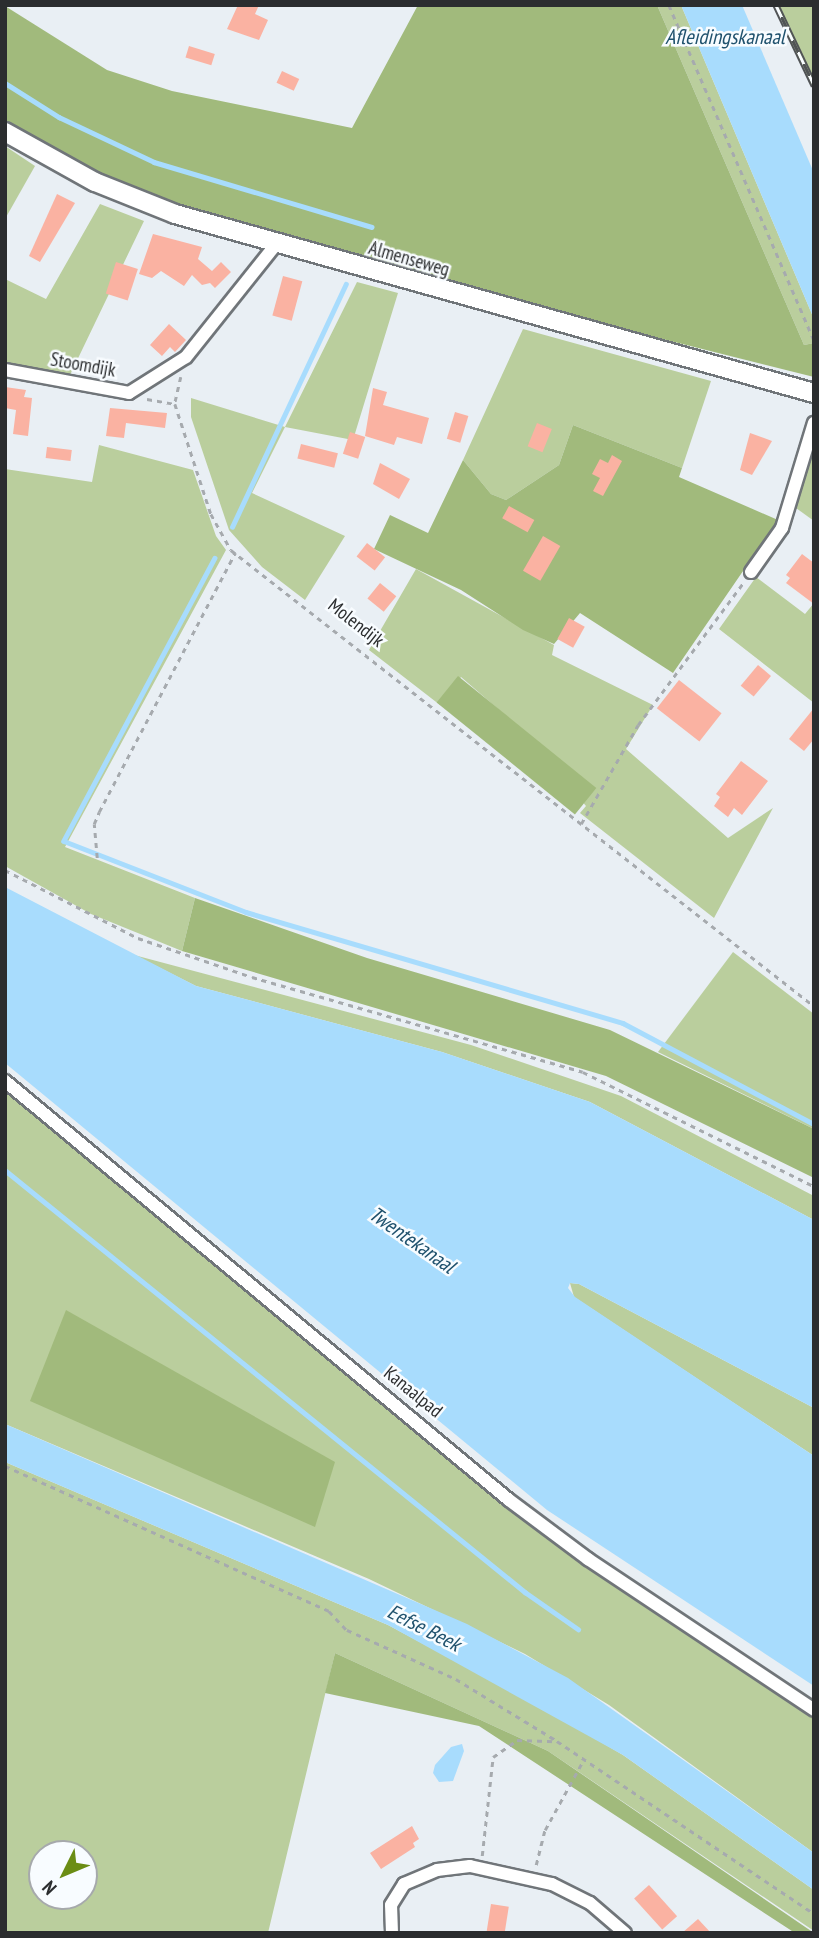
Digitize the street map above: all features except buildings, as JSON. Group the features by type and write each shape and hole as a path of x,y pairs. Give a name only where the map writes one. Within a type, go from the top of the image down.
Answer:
{"main road":[{"name":"Almenseweg","path":"5,132 95,182 175,214 814,393"}],"street":[{"path":"186,357 277,243"},
{"name":"Stoomdijk","path":"5,370 129,393 186,357"},
{"path":"751,572 782,528 814,423"},
{"name":"Kanaalpad","path":"5,1082 509,1500 598,1566 814,1710"},
{"path":"392,1933 391,1905 404,1884 438,1870 479,1866 534,1879 590,1903 625,1933"}],"path":[{"path":"669,5 814,340"},
{"path":"129,393 175,404 186,357"},
{"name":"Molendijk","path":"175,404 217,529 235,553 814,1006"},
{"path":"97,858 94,824 235,553"},
{"path":"581,824 638,725 751,572"},
{"path":"5,870 138,938 252,977 583,1072 814,1186"},
{"path":"5,1466 329,1611 347,1630 456,1679 557,1741 814,1914"},
{"path":"479,1866 493,1757 517,1740 557,1741"},
{"path":"534,1879 545,1830 584,1759"}],"green space":[{"path":"418,5 657,5 804,345 814,343 814,377 527,305 188,210 78,165 5,121 5,6 107,70 172,91 352,128"},
{"path":"657,5 681,5 814,319 814,343 804,345"},
{"path":"775,5 814,5 814,90 791,42"},
{"path":"5,146 35,166 5,219"},
{"path":"100,204 144,221 70,375 5,368 5,279 46,299"},
{"path":"357,282 398,293 353,440 285,427"},
{"path":"523,329 711,381 682,468 573,425 559,465 506,500 491,494 463,460"},
{"path":"191,398 285,427 252,493 345,536 305,600 262,567 229,530 191,417"},
{"path":"573,425 682,468 679,477 778,520 673,673 580,613 554,644 523,630 461,590 374,549 390,515 428,533 463,460 491,494 506,500 559,465"},
{"path":"814,432 814,521 796,508"},
{"path":"99,445 193,470 216,536 226,550 65,847 195,898 182,951 91,914 5,866 5,469 92,482"},
{"path":"416,569 554,645 552,655 653,705 626,749 728,838 773,808 714,918 580,813 586,806 519,727 461,677 440,705 369,650"},
{"path":"756,577 805,614 814,603 814,703 719,629"},
{"path":"458,676 596,788 575,814 437,702"},
{"path":"195,898 367,958 610,1030 814,1129 814,1178 606,1076 182,951"},
{"path":"733,952 814,1014 814,1129 658,1052"},
{"path":"134,955 471,1045 621,1096 814,1196 814,1220 590,1102 442,1052 196,986"},
{"path":"5,1092 529,1524 814,1716 814,1853 609,1705 525,1654 369,1579 5,1424"},
{"path":"570,1283 579,1284 814,1408 814,1456 574,1297"},
{"path":"66,1310 335,1462 315,1527 30,1401"},
{"path":"5,1462 388,1625 534,1703 623,1755 814,1890 814,1931 548,1751 335,1653 268,1933 5,1933"},
{"path":"335,1653 548,1751 814,1933 795,1933 479,1726 325,1693"}],"water":[{"name":"Afleidingskanaal","path":"681,5 742,5 814,173 814,319"},
{"name":"Twentekanaal","path":"5,887 196,986 442,1052 590,1102 814,1220 814,1408 579,1284 570,1283 568,1288 575,1297 814,1456 814,1686 547,1510 5,1063"},
{"name":"Eefse Beek","path":"5,1424 467,1624 568,1678 814,1853 814,1890 623,1755 388,1625 5,1462"},
{"path":"462,1744 464,1751 453,1781 439,1782 433,1773 435,1765 451,1747"}],"waterway":[{"path":"5,83 59,117 154,162 372,227"},
{"path":"232,527 346,284"},
{"path":"215,558 64,841 246,912 623,1023 814,1124"},
{"path":"5,1170 525,1592 578,1629"}],"railway":[{"path":"776,5 814,85"}]}
